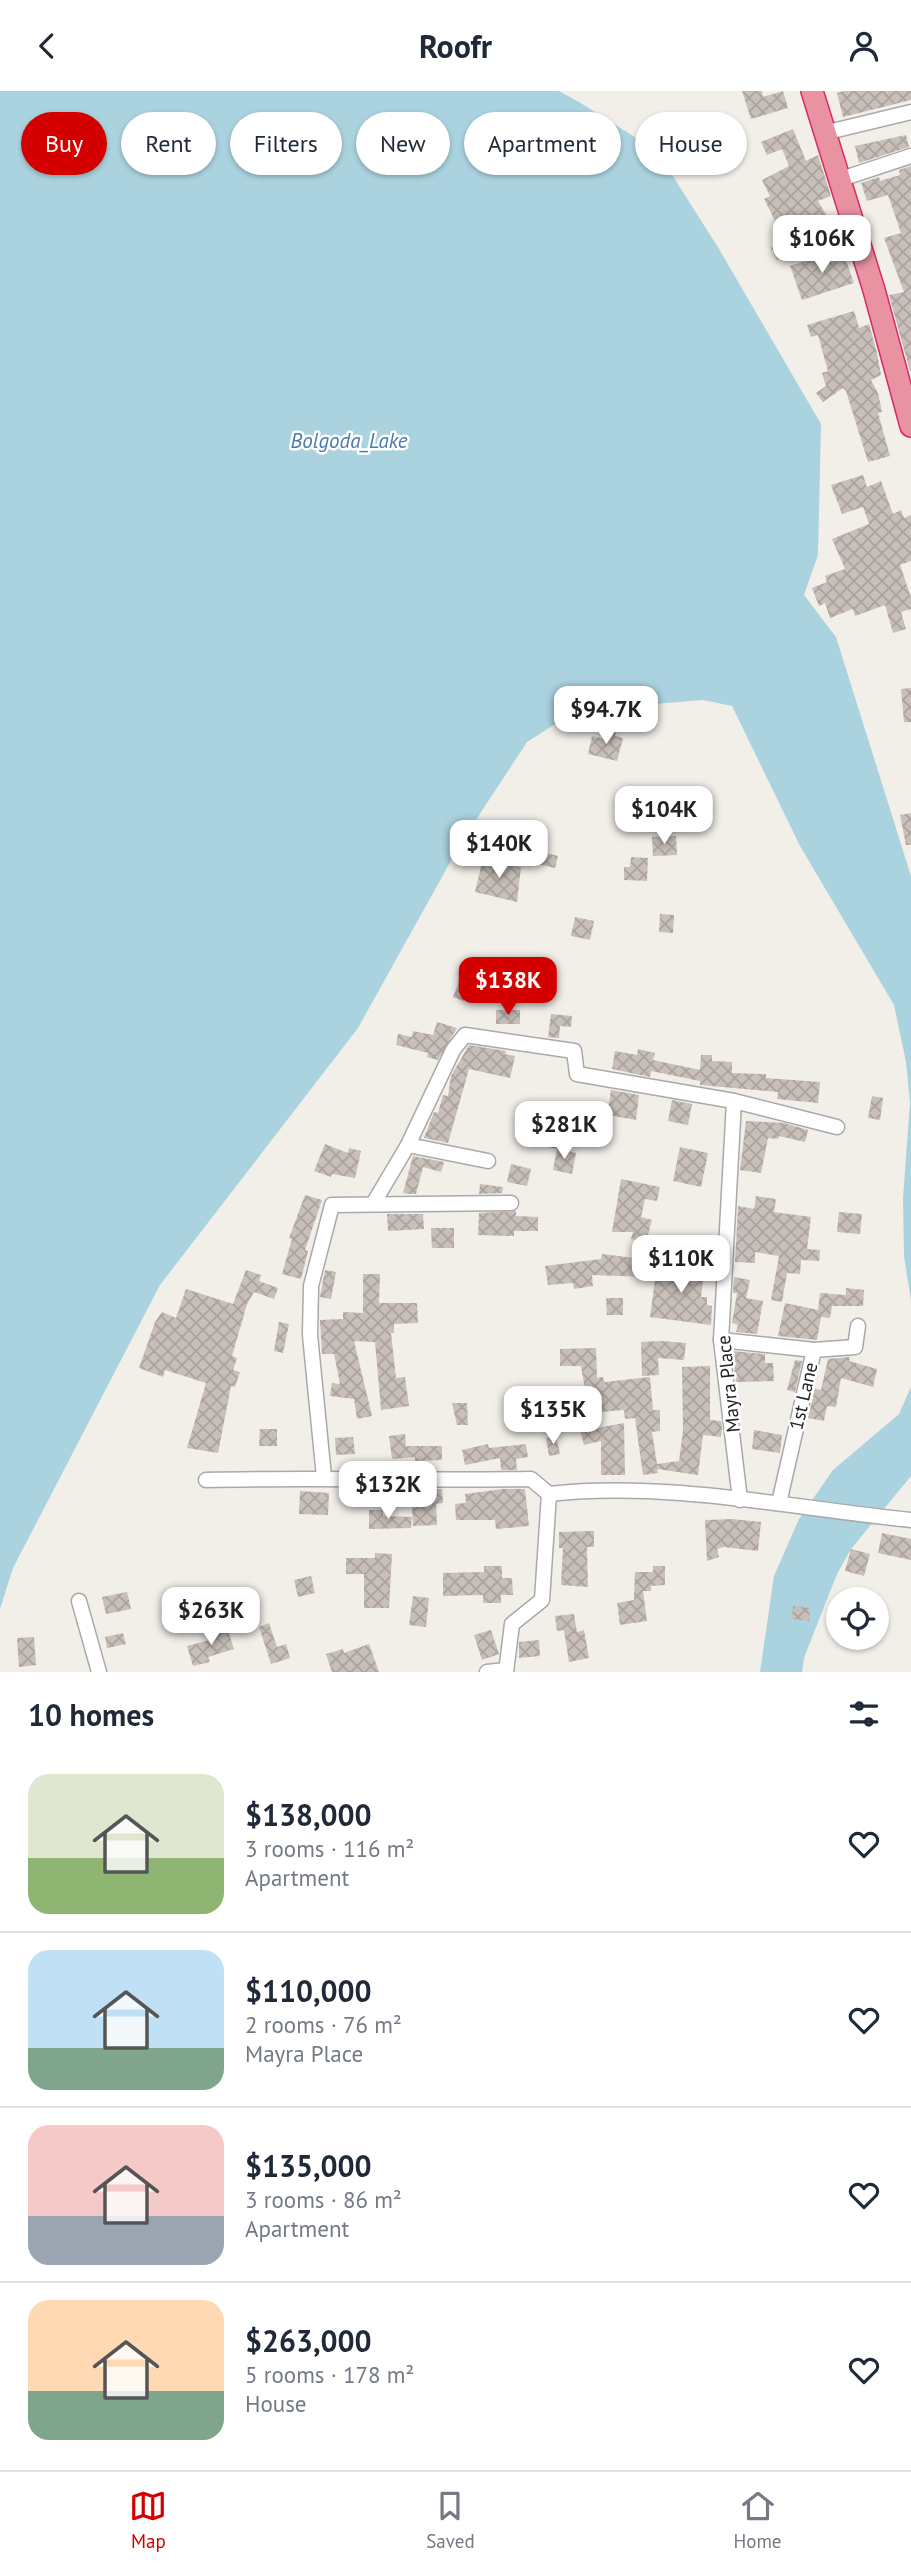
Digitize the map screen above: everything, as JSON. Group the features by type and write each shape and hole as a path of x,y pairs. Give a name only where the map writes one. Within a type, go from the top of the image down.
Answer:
{"highway":[{"path":"812,91 907,394 911,426"}],"street":[{"path":"824,133 911,112"},
{"path":"838,180 911,156"},
{"path":"373,1204 408,1145 453,1050 465,1035 574,1051 577,1074 734,1101 837,1127"},
{"name":"Mayra Place","path":"734,1101 721,1340 740,1500"},
{"path":"408,1145 488,1161"},
{"path":"324,1477 310,1335 311,1286 332,1205 511,1203"},
{"name":"1st Lane","path":"782,1503 814,1350 855,1347 858,1326"},
{"path":"721,1340 814,1350"},
{"path":"206,1480 324,1477 388,1482 531,1479 549,1494 599,1489 782,1503 911,1520"},
{"path":"487,1672 506,1671 512,1624 542,1600 549,1494"},
{"path":"79,1601 99,1672"}],"water":[{"name":"Bolgoda_Lake","path":"0,91 559,91 595,112 464,112 464,175 621,175 621,128 635,137 635,175 672,175 719,249 821,424 818,555 804,595 836,637 911,876 911,1301 904,1256 903,1198 910,1102 906,1062 894,1005 800,846 732,706 703,700 594,709 563,719 527,742 462,841 358,1028 160,1285 13,1568 0,1609"},
{"path":"911,1387 911,1476 851,1549 832,1587 826,1587 826,1602 804,1658 802,1672 760,1672 774,1576 799,1519 833,1470 899,1414"}],"building":[{"path":"742,91 762,91 763,97 783,91 788,108 751,119"},
{"path":"911,91 911,100 843,117 837,93"},
{"path":"793,129 806,161 818,155 831,196 818,201 827,216 821,220 828,232 777,260 771,248 785,241 764,199 770,196 762,180 789,166 782,149 767,155 761,142"},
{"path":"906,135 909,147 859,163 855,146"},
{"path":"911,166 910,371 889,295 904,292 884,238 901,233 888,195 867,201 861,183 879,177 880,181 900,175 899,170"},
{"path":"842,249 854,283 802,300 790,266"},
{"path":"854,311 859,328 869,324 877,353 881,375 871,380 878,393 882,412 878,413 890,456 868,462 846,391 843,388 823,402 816,393 826,386 822,373 828,371 818,335 811,337 807,325"},
{"path":"863,475 867,487 881,481 893,514 901,510 904,518 911,515 911,561 900,565 911,597 911,609 901,612 906,629 893,633 885,605 855,616 853,609 830,618 825,603 819,606 812,588 827,582 825,576 845,569 832,539 869,524 863,507 842,514 831,485"},
{"path":"911,688 911,722 904,722 901,689"},
{"path":"606,728 616,731 615,736 623,738 617,761 588,754 592,736 604,739"},
{"path":"636,800 650,800 649,826 622,825 623,804 636,804"},
{"path":"911,813 911,845 906,845 900,815"},
{"path":"676,836 677,855 653,856 652,837"},
{"path":"541,852 558,856 555,868 538,864"},
{"path":"631,857 648,858 647,881 624,880 624,867 630,867"},
{"path":"483,858 521,867 517,902 475,892"},
{"path":"660,914 674,915 673,933 659,932"},
{"path":"575,917 594,921 590,940 571,936"},
{"path":"460,979 470,982 464,1001 453,997"},
{"path":"496,1010 520,1010 520,1024 496,1024"},
{"path":"551,1014 572,1016 571,1027 560,1026 559,1038 548,1037"},
{"path":"437,1022 457,1028 438,1060 427,1057 428,1053 396,1045 398,1034 412,1037 413,1031 433,1035"},
{"path":"469,1045 506,1051 505,1054 515,1056 510,1078 469,1069 448,1143 424,1138 434,1112 438,1113 443,1095 448,1096 451,1076"},
{"path":"638,1049 655,1053 653,1060 700,1070 701,1055 712,1055 712,1061 732,1062 732,1073 766,1074 766,1078 820,1082 818,1103 777,1099 778,1092 700,1085 700,1081 651,1071 650,1077 612,1069 615,1051 637,1055"},
{"path":"611,1090 639,1095 636,1120 607,1115"},
{"path":"872,1096 883,1098 880,1120 868,1118"},
{"path":"672,1100 692,1104 688,1125 668,1121"},
{"path":"547,1115 563,1118 558,1149 541,1146"},
{"path":"746,1121 784,1123 808,1130 805,1142 779,1136 778,1139 768,1138 761,1173 740,1170"},
{"path":"325,1144 348,1153 349,1148 361,1151 355,1178 332,1174 331,1177 314,1171"},
{"path":"680,1147 708,1153 701,1187 673,1181"},
{"path":"557,1149 576,1153 572,1174 553,1170"},
{"path":"413,1156 444,1162 441,1172 423,1167 416,1194 403,1193"},
{"path":"511,1164 531,1169 527,1186 507,1182"},
{"path":"621,1179 660,1187 657,1201 645,1199 641,1217 652,1220 646,1242 631,1239 633,1232 612,1232"},
{"path":"480,1184 503,1187 502,1193 479,1194"},
{"path":"305,1195 322,1200 305,1250 308,1251 301,1279 282,1274 292,1239 289,1238"},
{"path":"756,1196 776,1199 774,1212 811,1217 807,1249 820,1250 819,1261 801,1260 800,1274 787,1273 782,1302 771,1300 779,1256 755,1252 755,1263 735,1262 738,1206 754,1209"},
{"path":"516,1211 516,1216 538,1217 538,1231 514,1231 514,1236 478,1235 479,1213"},
{"path":"839,1212 862,1214 860,1234 837,1232"},
{"path":"387,1214 423,1214 424,1229 388,1231"},
{"path":"431,1228 454,1228 454,1248 432,1248"},
{"path":"673,1236 712,1240 711,1250 716,1251 716,1261 699,1260 700,1256 672,1249"},
{"path":"602,1254 651,1260 649,1277 592,1275 593,1286 574,1289 573,1283 548,1285 545,1266 601,1259"},
{"path":"670,1261 693,1263 692,1268 704,1271 701,1297 707,1297 707,1305 712,1306 711,1325 650,1317 656,1272 668,1273"},
{"path":"246,1270 261,1275 259,1281 278,1288 274,1299 254,1292 247,1304 232,1356 237,1358 233,1370 240,1372 235,1387 231,1386 218,1453 187,1448 206,1383 165,1370 163,1377 139,1368 155,1322 162,1312 176,1318 186,1289 233,1304"},
{"path":"325,1270 336,1272 331,1299 320,1297"},
{"path":"363,1274 380,1274 379,1303 417,1303 418,1323 394,1324 394,1333 391,1333 396,1378 405,1377 409,1406 381,1410 375,1342 354,1341 372,1416 357,1419 354,1399 330,1396 332,1383 340,1384 334,1354 322,1354 320,1320 343,1319 343,1312 363,1313"},
{"path":"734,1277 750,1280 746,1298 763,1301 757,1334 736,1332 738,1325 732,1323 737,1293 733,1293"},
{"path":"846,1288 864,1290 863,1306 832,1306 830,1318 821,1317 817,1340 778,1336 785,1303 818,1310 820,1293 846,1295"},
{"path":"606,1298 623,1298 623,1315 607,1315"},
{"path":"279,1322 289,1324 283,1353 274,1351"},
{"path":"641,1342 686,1343 684,1360 658,1358 659,1375 642,1376"},
{"path":"596,1348 597,1378 603,1377 604,1382 650,1377 653,1410 660,1410 660,1431 652,1432 657,1464 679,1461 683,1431 682,1367 710,1366 710,1420 721,1421 722,1428 721,1437 703,1435 698,1475 657,1469 658,1473 643,1475 635,1418 625,1419 624,1410 589,1413 581,1366 560,1366 560,1349"},
{"path":"732,1351 765,1354 765,1363 773,1363 774,1381 736,1382"},
{"path":"850,1357 849,1361 877,1369 873,1387 841,1378 836,1407 827,1406 824,1421 808,1418 815,1389 821,1390 828,1359"},
{"path":"795,1360 802,1361 795,1392 787,1390"},
{"path":"560,1401 562,1416 536,1419 534,1404"},
{"path":"452,1403 467,1403 468,1425 457,1425"},
{"path":"624,1423 625,1475 601,1475 601,1441 584,1445 580,1431"},
{"path":"260,1429 277,1429 277,1446 259,1446"},
{"path":"754,1430 782,1435 780,1453 752,1449"},
{"path":"405,1434 406,1446 442,1446 442,1460 415,1461 415,1457 392,1459 389,1436"},
{"path":"556,1436 560,1454 549,1456 546,1438"},
{"path":"353,1437 355,1454 336,1455 335,1438"},
{"path":"488,1444 489,1448 526,1444 528,1457 516,1459 517,1470 501,1470 500,1458 465,1465 462,1450"},
{"path":"411,1489 442,1489 443,1503 436,1504 437,1525 413,1526"},
{"path":"525,1489 529,1526 496,1529 495,1520 456,1520 455,1504 466,1503 465,1494"},
{"path":"300,1491 329,1493 328,1515 299,1514"},
{"path":"369,1510 383,1510 383,1516 412,1517 411,1528 369,1529"},
{"path":"705,1520 761,1522 758,1551 724,1547 717,1549 719,1557 707,1561"},
{"path":"594,1531 594,1547 587,1547 588,1587 561,1585 563,1548 559,1548 559,1532"},
{"path":"882,1533 911,1539 911,1560 878,1553"},
{"path":"851,1549 870,1554 864,1576 845,1571"},
{"path":"375,1553 392,1554 389,1608 364,1608 364,1574 346,1574 346,1558 375,1558"},
{"path":"484,1566 502,1566 502,1578 512,1578 513,1595 501,1595 501,1603 483,1603 483,1595 443,1596 443,1573 484,1572"},
{"path":"653,1566 665,1566 665,1585 651,1586 651,1591 643,1591 647,1621 620,1625 617,1603 634,1600 635,1572 653,1572"},
{"path":"311,1576 315,1593 298,1597 294,1580"},
{"path":"127,1592 131,1609 106,1614 102,1597"},
{"path":"413,1596 429,1598 426,1627 409,1625"},
{"path":"793,1606 810,1608 809,1621 792,1619"},
{"path":"574,1614 577,1632 584,1630 589,1658 569,1662 564,1630 557,1631 555,1616"},
{"path":"269,1623 277,1647 286,1644 290,1658 271,1664 259,1627"},
{"path":"227,1627 234,1649 208,1657 210,1662 193,1666 187,1646 210,1640 208,1633"},
{"path":"491,1630 499,1654 482,1660 474,1635"},
{"path":"123,1633 126,1644 107,1648 105,1637"},
{"path":"34,1637 36,1665 19,1667 17,1638"},
{"path":"539,1640 540,1656 519,1658 519,1642"},
{"path":"369,1644 379,1672 332,1672 326,1654 343,1649 344,1653"}]}
